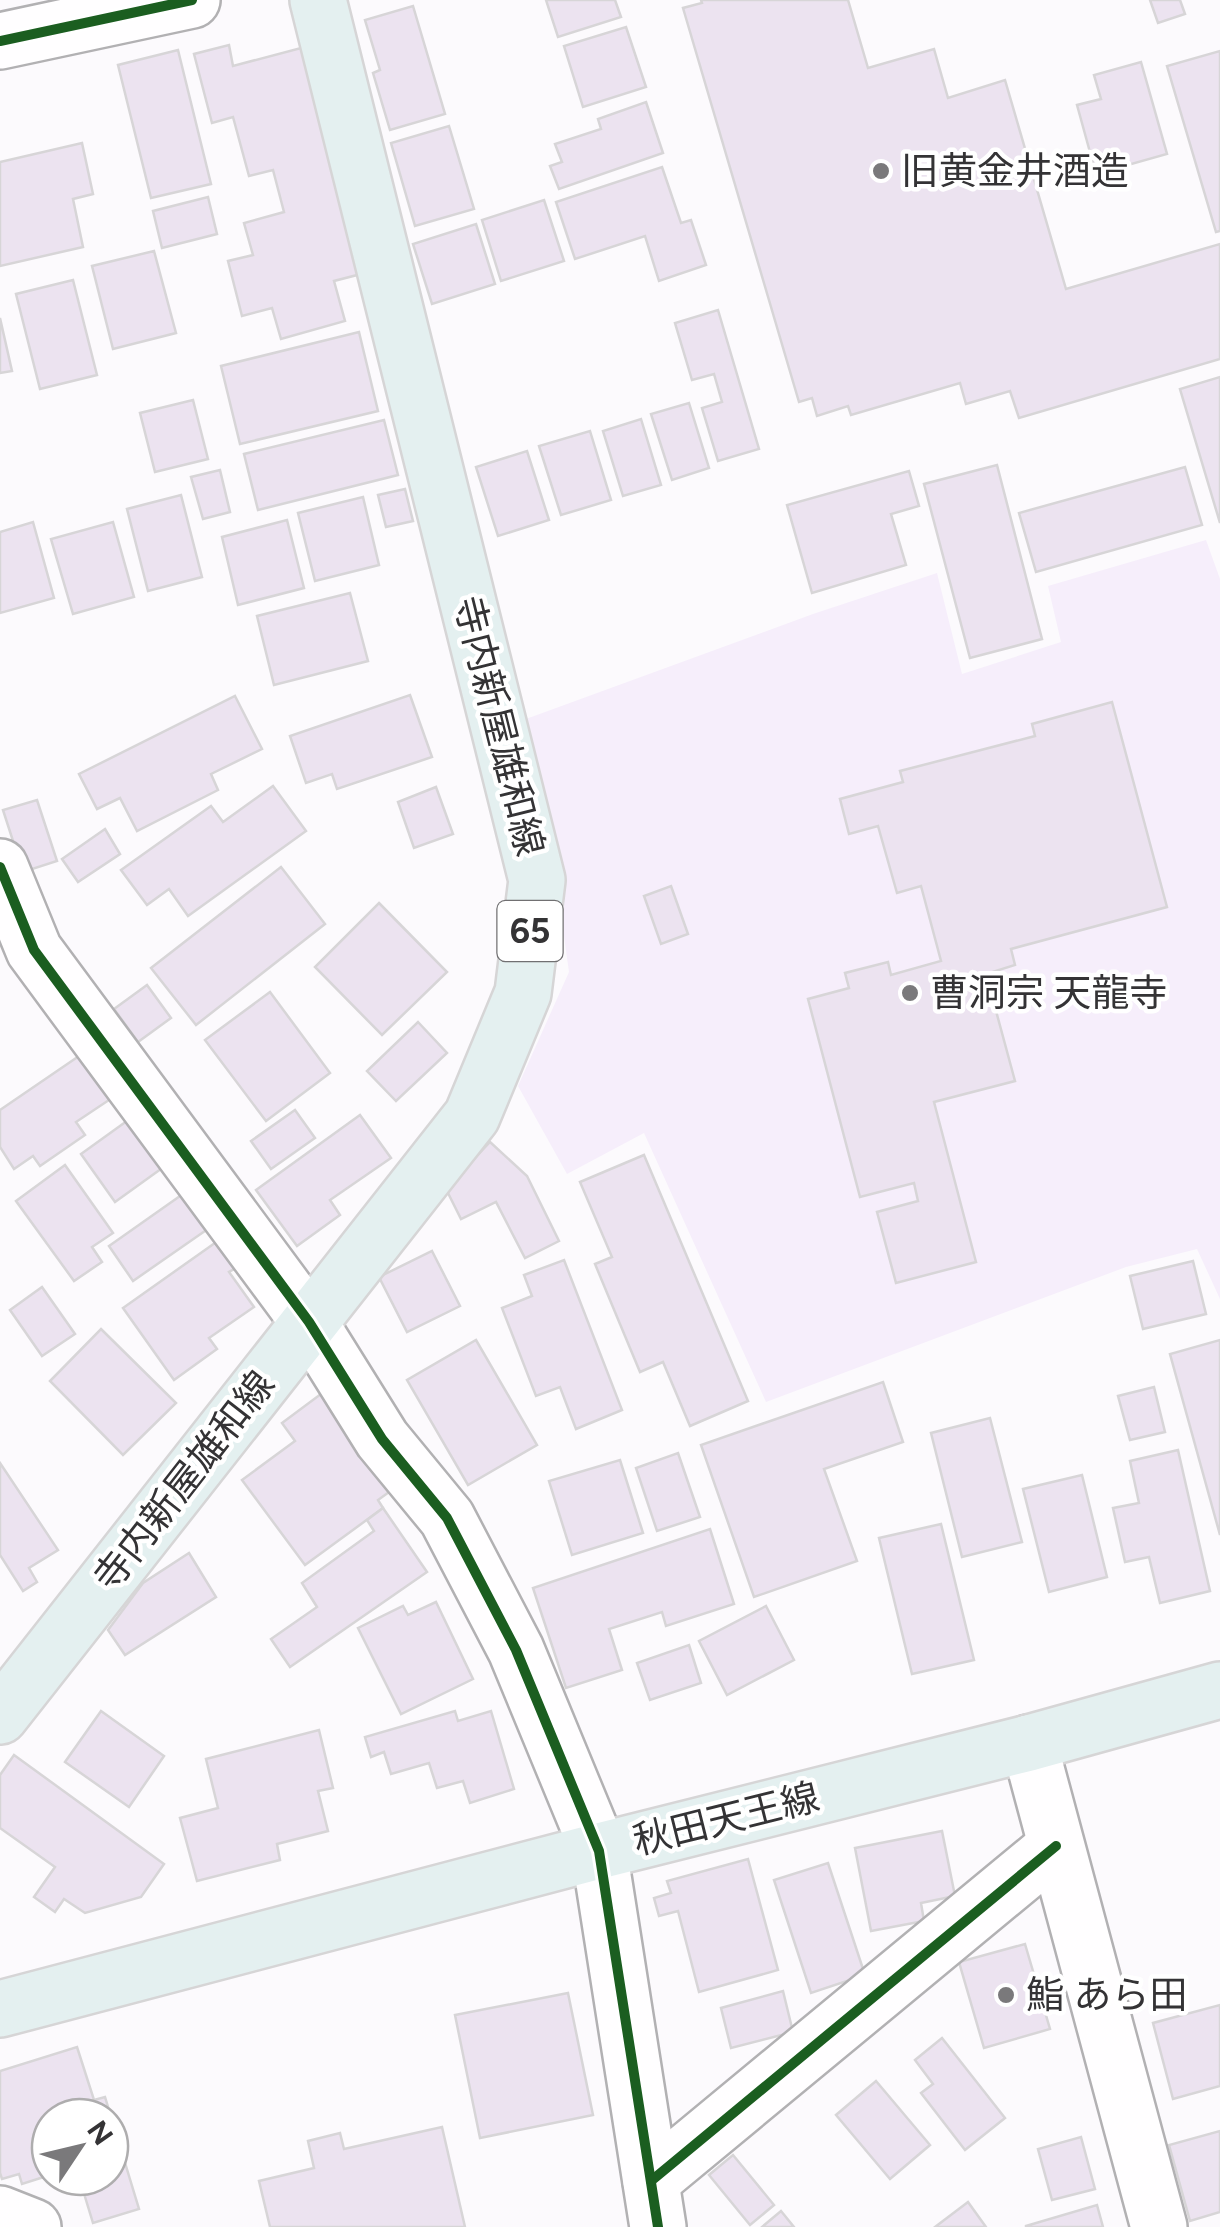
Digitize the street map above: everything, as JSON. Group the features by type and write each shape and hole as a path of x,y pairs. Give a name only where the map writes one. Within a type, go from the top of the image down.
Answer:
{"main road":[{"name":"寺内新屋雄和線","path":"0,1716 472,1116 523,993 537,880 318,0"},
{"name":"秋田天王線","path":"0,2009 1220,1690"}],"street":[{"path":"0,41 192,0"},
{"path":"0,867 34,950 308,1322 382,1439 447,1518 516,1650 598,1851 654,2204"},
{"path":"1029,1743 1159,2227"},
{"path":"654,2204 1056,1846"},
{"path":"0,2214 34,2227"}],"shaded area":[{"path":"1206,540 1220,579 1220,1299 1197,1249 1126,1267 766,1402 644,1133 567,1174 518,1086 569,972 558,894 515,723 937,573 962,674 1061,642 1048,586"}],"building":[{"path":"546,0 615,0 621,17 558,37"},
{"name":"旧黄金井酒造","path":"701,0 848,0 868,68 934,49 948,98 1005,80 1066,289 1220,244 1220,359 1019,418 1010,391 966,404 960,383 851,415 848,406 817,416 812,398 799,402 683,8 702,3"},
{"path":"1150,0 1180,0 1185,14 1158,23"},
{"path":"413,6 445,114 390,130 373,73 380,70 365,20"},
{"path":"626,27 646,87 583,107 564,46"},
{"path":"229,45 233,66 301,48 361,274 334,281 345,321 281,339 272,308 242,316 228,261 253,255 244,223 284,212 273,170 249,176 233,117 212,123 194,54"},
{"path":"178,50 211,184 151,198 118,65"},
{"path":"1220,51 1220,231 1216,232 1167,66"},
{"path":"1141,62 1167,154 1096,174 1077,105 1101,99 1094,75"},
{"path":"646,102 663,153 559,189 550,166 562,162 555,144 601,129 598,119"},
{"path":"449,126 474,209 415,226 391,143"},
{"path":"82,143 93,194 73,199 83,247 0,266 0,162"},
{"path":"662,167 681,223 691,220 706,265 659,281 645,236 575,259 556,202"},
{"path":"208,197 217,234 162,248 153,211"},
{"path":"544,200 564,261 501,281 482,220"},
{"path":"476,224 495,284 432,304 413,244"},
{"path":"154,251 176,333 113,349 92,266"},
{"path":"73,280 97,375 40,389 16,294"},
{"path":"718,310 759,449 718,461 702,408 722,402 714,374 692,380 675,323"},
{"path":"0,318 12,371 0,373"},
{"path":"359,332 378,411 240,444 221,366"},
{"path":"1220,377 1220,523 1180,389"},
{"path":"193,400 208,459 155,472 140,413"},
{"path":"689,403 709,468 672,480 651,414"},
{"path":"641,419 661,485 623,496 603,431"},
{"path":"384,420 398,475 258,510 244,454"},
{"path":"590,431 611,500 561,515 539,446"},
{"path":"527,451 549,520 498,536 476,467"},
{"path":"997,465 1042,639 970,658 924,484"},
{"path":"1185,467 1202,525 1036,572 1019,513"},
{"path":"220,470 230,512 203,519 191,477"},
{"path":"909,471 919,506 891,514 906,565 812,593 787,505"},
{"path":"405,489 413,521 386,527 378,495"},
{"path":"181,495 202,577 148,591 127,509"},
{"path":"363,497 379,565 315,581 298,513"},
{"path":"287,520 304,588 238,605 222,537"},
{"path":"33,522 54,598 0,613 0,532"},
{"path":"113,522 134,597 73,614 51,539"},
{"path":"350,593 368,661 274,685 257,616"},
{"path":"410,695 432,757 337,789 332,774 306,783 290,736"},
{"path":"235,696 262,749 211,774 218,790 137,831 120,798 97,809 79,774"},
{"name":"曹洞宗 天龍寺","path":"1112,702 1167,907 1011,949 1015,965 986,974 1015,1081 934,1102 976,1262 896,1283 877,1212 918,1201 914,1183 860,1197 808,999 849,988 845,973 888,962 891,975 941,961 921,886 897,893 878,826 849,834 840,799 903,782 900,771 1035,736 1032,724"},
{"path":"273,786 306,831 188,916 169,889 147,905 121,870 211,806 223,822"},
{"path":"436,787 453,834 414,848 398,802"},
{"path":"37,800 57,861 23,872 3,810"},
{"path":"105,829 120,854 78,882 62,859"},
{"path":"281,867 325,924 196,1025 151,968"},
{"path":"671,886 688,934 661,944 644,896"},
{"path":"379,903 447,972 382,1035 315,967"},
{"path":"147,985 171,1018 138,1042 114,1009"},
{"path":"270,992 330,1073 266,1121 205,1040"},
{"path":"418,1022 447,1053 396,1101 367,1071"},
{"path":"82,1054 112,1098 76,1122 85,1135 40,1166 33,1156 14,1169 0,1147 0,1110"},
{"path":"295,1110 315,1138 271,1169 251,1141"},
{"path":"138,1113 172,1161 115,1202 81,1154"},
{"path":"360,1115 391,1158 330,1200 340,1215 297,1246 256,1190"},
{"path":"490,1142 527,1176 559,1241 525,1258 496,1202 461,1219 446,1189"},
{"path":"644,1155 748,1401 690,1426 663,1362 640,1372 595,1264 612,1257 580,1182"},
{"path":"65,1165 113,1233 92,1247 102,1262 74,1281 16,1201"},
{"path":"190,1189 215,1224 133,1281 109,1246"},
{"path":"222,1238 241,1265 229,1272 254,1307 209,1338 217,1349 174,1380 123,1308"},
{"path":"432,1251 460,1306 407,1332 379,1277"},
{"path":"564,1260 622,1410 576,1429 560,1387 536,1396 502,1308 532,1296 524,1275"},
{"path":"1193,1261 1206,1314 1143,1329 1130,1276"},
{"path":"42,1287 75,1334 42,1356 10,1310"},
{"path":"101,1329 176,1403 123,1455 50,1381"},
{"path":"476,1340 537,1445 468,1485 407,1380"},
{"path":"1220,1340 1220,1535 1170,1354"},
{"path":"883,1382 903,1442 824,1469 857,1561 754,1597 701,1445"},
{"path":"1154,1387 1165,1432 1130,1440 1118,1396"},
{"path":"325,1391 396,1487 378,1500 383,1508 305,1565 242,1480 295,1441 282,1423"},
{"path":"990,1418 1022,1542 962,1557 931,1433"},
{"path":"1178,1450 1210,1591 1160,1603 1149,1557 1125,1562 1113,1508 1139,1503 1130,1461"},
{"path":"678,1453 700,1517 657,1531 636,1468"},
{"path":"620,1460 643,1533 572,1555 549,1481"},
{"path":"0,1463 58,1550 29,1568 37,1582 23,1591 0,1555"},
{"path":"1082,1475 1107,1577 1049,1592 1023,1489"},
{"path":"383,1508 427,1572 290,1667 271,1639 317,1607 302,1583 374,1531 367,1520"},
{"path":"941,1524 974,1660 912,1674 879,1538"},
{"path":"710,1529 734,1604 666,1626 662,1612 609,1629 622,1670 566,1688 533,1588"},
{"path":"189,1553 216,1597 125,1655 108,1630 143,1583"},
{"path":"436,1602 473,1679 401,1714 358,1628 403,1606 408,1615"},
{"path":"766,1606 794,1660 727,1695 699,1641"},
{"path":"689,1645 701,1683 650,1700 637,1663"},
{"path":"101,1711 164,1756 129,1807 65,1762"},
{"path":"455,1711 458,1721 491,1711 514,1789 470,1803 463,1781 437,1788 429,1763 391,1774 384,1752 371,1757 365,1737"},
{"path":"319,1730 333,1788 318,1791 328,1831 277,1844 280,1860 197,1881 180,1818 218,1808 206,1759"},
{"path":"14,1755 164,1864 141,1897 85,1913 64,1899 55,1912 34,1897 55,1867 0,1828 0,1775"},
{"path":"942,1831 955,1896 921,1903 924,1921 871,1931 855,1848"},
{"path":"748,1859 778,1970 699,1992 678,1911 659,1916 654,1898 671,1893 667,1881"},
{"path":"828,1863 865,1975 811,1993 774,1880"},
{"path":"1025,1944 1050,2029 984,2048 959,1962"},
{"path":"783,1991 793,2032 731,2048 721,2008"},
{"path":"568,1993 593,2115 480,2138 455,2015"},
{"path":"1220,2005 1220,2086 1173,2099 1153,2023"},
{"path":"942,2038 1005,2118 965,2150 921,2093 933,2084 915,2060"},
{"path":"77,2047 93,2097 30,2097 30,2181 22,2184 19,2174 2,2179 0,2173 0,2071"},
{"path":"876,2081 930,2145 890,2179 836,2115"},
{"path":"442,2127 465,2227 270,2227 259,2181 314,2168 308,2141 340,2133 344,2149"},
{"path":"1220,2131 1220,2212 1190,2221 1169,2145"},
{"path":"1081,2137 1095,2189 1052,2200 1038,2149"},
{"path":"733,2155 774,2205 750,2225 709,2175"},
{"path":"130,2179 139,2209 93,2223 85,2197 130,2197"},
{"path":"968,2202 986,2227 935,2227"},
{"path":"1097,2205 1103,2227 1026,2227 1026,2226"},
{"path":"781,2211 794,2227 762,2227"}],"cycle path":[{"path":"0,41 192,0"},
{"path":"0,867 34,950 309,1322 382,1439 447,1518 516,1650 599,1851 658,2227"},
{"path":"651,2181 1056,1846"}],"place":[{"name":"旧黄金井酒造","path":"881,171"},
{"name":"曹洞宗 天龍寺","path":"910,993"},
{"name":"鮨 あら田","path":"1006,1995"}]}
